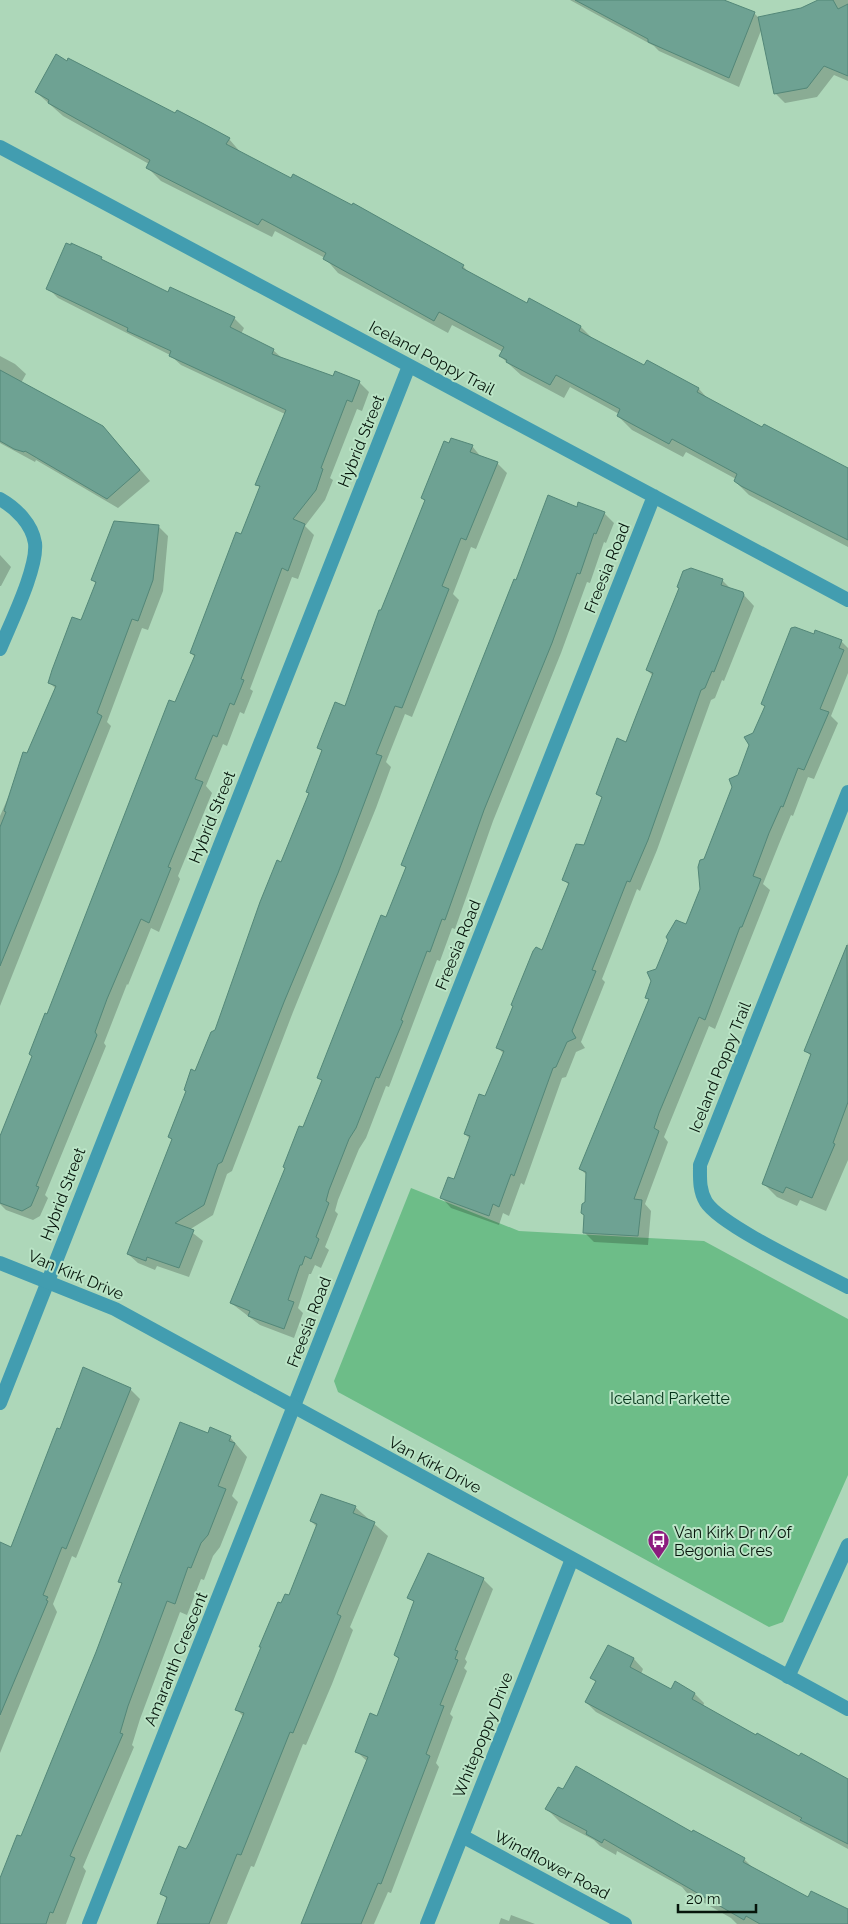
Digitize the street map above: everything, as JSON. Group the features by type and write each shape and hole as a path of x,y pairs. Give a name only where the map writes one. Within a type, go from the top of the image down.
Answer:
{"street":[{"name":"Iceland Poppy Trail","path":"0,147 848,600"},
{"name":"Hybrid Street","path":"48,1282 409,366"},
{"name":"Freesia Road","path":"294,1407 654,496"},
{"path":"0,499 8,503 28,523 35,544 33,565 0,649"},
{"name":"Iceland Poppy Trail","path":"848,792 700,1164 700,1186 706,1202 718,1215 749,1234 848,1287"},
{"name":"Van Kirk Drive","path":"0,1263 116,1309 848,1710"},
{"path":"0,1403 48,1282"},
{"name":"Amaranth Crescent","path":"89,1924 294,1407"},
{"path":"788,1677 848,1545"},
{"name":"Whitepoppy Drive","path":"427,1924 572,1559"},
{"name":"Windflower Road","path":"462,1836 625,1924"}],"green space":[{"name":"Iceland Parkette","path":"411,1188 519,1231 704,1241 848,1319 848,1475 783,1622 769,1627 338,1392 334,1381"}],"building":[{"path":"575,0 724,0 755,12 729,78 648,42 648,39"},
{"path":"818,0 833,0 838,9 848,4 848,76 824,66 807,88 774,94 758,17 801,8"},
{"path":"56,54 67,61 68,58 175,113 177,110 204,124 230,138 226,144 291,178 293,174 352,205 353,203 464,265 462,268 527,303 529,298 581,326 579,331 644,365 647,360 699,388 697,392 762,427 764,424 848,468 848,540 741,486 734,481 737,474 672,439 669,444 617,416 620,409 556,375 550,385 506,362 507,360 499,356 504,347 439,312 434,321 323,259 326,253 262,219 258,225 146,168 150,160 48,103 49,100 35,92"},
{"path":"66,243 71,245 71,243 102,257 101,259 168,292 170,287 235,317 230,327 274,349 272,354 333,376 335,371 360,381 352,402 347,400 321,468 323,469 316,490 293,519 305,524 288,571 282,568 241,679 244,680 234,705 230,703 217,737 213,735 195,779 203,782 168,867 171,868 149,923 141,919 107,999 95,1032 97,1035 36,1186 39,1187 31,1206 22,1211 0,1203 0,1136 32,1056 29,1054 45,1013 47,1014 169,700 175,702 195,655 190,653 236,532 241,534 260,486 255,485 286,410 169,356 171,351 127,331 128,328 46,289"},
{"path":"0,370 103,426 140,470 107,499 25,451 14,449 0,441"},
{"path":"451,438 473,445 470,452 498,462 466,540 461,538 442,586 449,589 402,708 395,706 376,754 382,756 338,873 284,1002 222,1162 218,1164 204,1205 175,1223 194,1230 179,1268 147,1257 146,1261 127,1254 172,1139 168,1137 186,1091 184,1090 191,1069 195,1071 211,1032 215,1030 260,902 277,860 281,862 309,793 306,792 322,750 317,748 335,702 345,706 379,610 381,610 425,500 421,498 444,441 449,443"},
{"path":"548,495 577,507 578,502 605,512 596,534 594,533 580,574 577,573 552,643 484,810 445,920 442,919 430,952 427,951 401,1020 403,1021 379,1078 376,1077 356,1128 349,1139 329,1190 326,1201 329,1203 316,1237 319,1239 311,1259 305,1256 302,1265 300,1265 288,1300 294,1302 284,1329 248,1316 250,1311 230,1303 285,1168 283,1167 299,1126 303,1127 322,1080 317,1078 381,915 386,917 406,867 401,865 514,579 516,580"},
{"path":"114,521 159,525 153,580 138,621 132,619 97,713 102,716 0,966 0,827 6,812 4,811 23,752 27,753 56,686 48,683 72,617 81,620 96,582 91,580"},
{"path":"691,568 723,579 721,585 743,592 744,595 714,672 712,671 705,688 701,690 648,840 630,882 627,881 592,970 596,971 572,1031 576,1038 567,1042 556,1067 553,1068 514,1176 511,1174 499,1207 493,1204 489,1216 440,1198 448,1177 454,1179 470,1136 464,1134 479,1094 485,1096 504,1051 496,1048 533,951 536,947 542,950 569,883 562,880 576,844 584,845 602,797 596,794 617,738 626,742 653,673 646,670 679,588 677,587 683,571"},
{"path":"795,627 814,634 815,630 842,640 839,648 844,650 820,709 829,712 804,770 798,768 783,807 781,806 769,833 753,876 761,879 742,927 740,927 705,1020 699,1017 659,1113 654,1128 659,1131 634,1199 642,1200 638,1236 583,1233 584,1215 581,1213 582,1204 585,1202 586,1172 579,1169 649,999 645,998 651,981 647,972 656,969 668,940 666,937 676,920 686,924 700,889 698,867 700,860 704,859 732,787 729,779 738,775 749,745 744,737 753,733 765,706 761,704 791,628"},
{"path":"847,945 848,1102 833,1143 835,1144 812,1198 786,1187 783,1193 762,1184 811,1054 804,1051"},
{"path":"83,1367 131,1388 66,1549 62,1547 43,1595 48,1597 46,1600 48,1601 0,1715 0,1542 11,1547 57,1428 60,1429"},
{"path":"180,1422 208,1433 210,1427 231,1436 229,1441 235,1443 218,1486 226,1489 208,1535 201,1543 191,1568 188,1567 175,1604 167,1601 128,1706 120,1733 123,1734 70,1856 75,1858 53,1913 50,1912 46,1924 0,1924 0,1878 17,1835 21,1836 96,1652 122,1583 118,1582"},
{"path":"321,1494 356,1506 353,1513 375,1522 337,1614 341,1616 293,1733 290,1732 241,1855 237,1854 209,1924 157,1924 167,1897 160,1894 179,1846 186,1849 190,1842 244,1713 235,1710 278,1602 281,1603 285,1594 289,1595 317,1524 310,1521"},
{"path":"428,1553 484,1578 455,1650 458,1651 455,1659 458,1660 440,1705 444,1706 426,1754 430,1756 381,1884 378,1883 361,1924 301,1924 368,1757 355,1752 370,1713 377,1716 399,1658 394,1655 414,1601 407,1598"},
{"path":"608,1645 634,1658 630,1667 671,1689 675,1681 695,1693 692,1699 756,1735 757,1733 799,1756 801,1753 848,1779 848,1844 800,1820 802,1818 585,1702 596,1681 590,1678"},
{"path":"576,1766 692,1832 693,1830 745,1858 743,1862 808,1897 811,1891 848,1909 848,1924 760,1924 746,1916 744,1920 604,1839 602,1843 586,1834 587,1831 545,1809 558,1787 563,1789"}],"place":[{"name":"Van Kirk Dr n/of Begonia Cres","path":"658,1560"}]}
